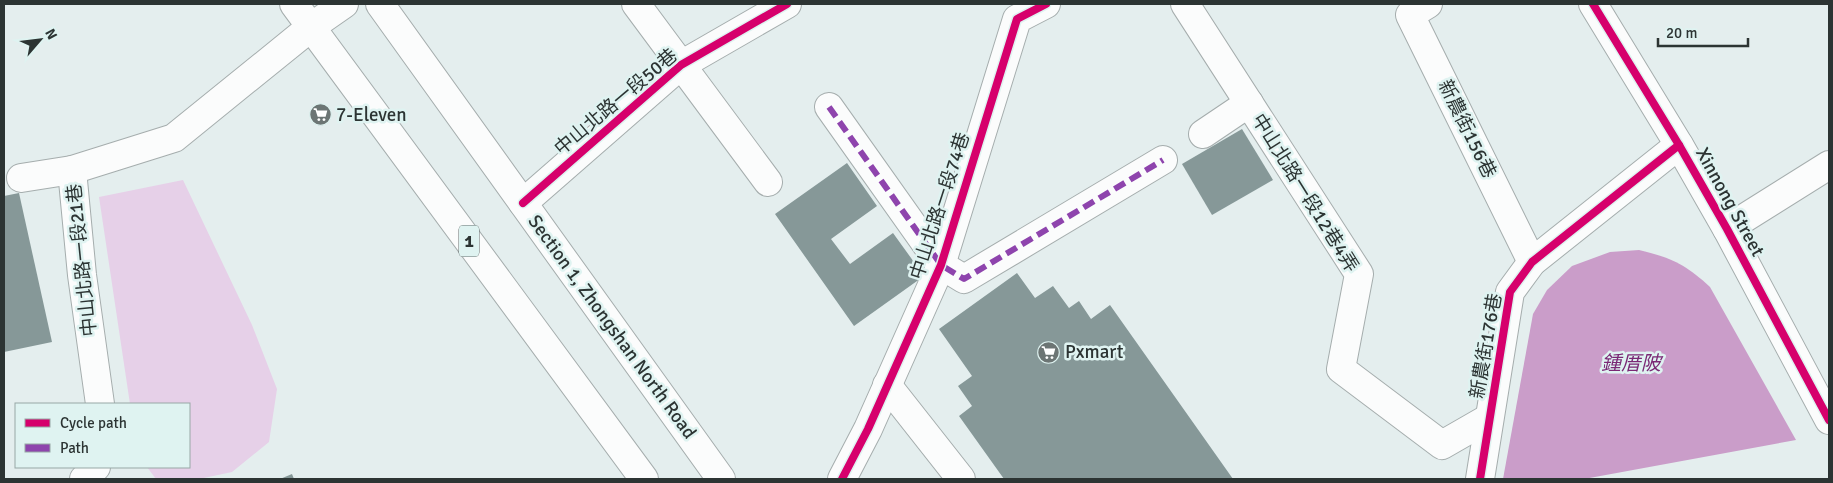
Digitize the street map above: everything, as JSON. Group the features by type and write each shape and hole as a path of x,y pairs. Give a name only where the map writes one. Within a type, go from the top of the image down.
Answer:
{"street":[{"name":"1","path":"294,4 644,479"},
{"name":"中山北路一段21巷","path":"100,403 82,275 72,170 174,138 311,27 344,4"},
{"name":"Section 1, Zhongshan North Road","path":"380,4 721,479"},
{"path":"636,4 768,182"},
{"name":"中山北路一段50巷","path":"523,203 681,65 786,4"},
{"name":"中山北路一段74巷","path":"842,479 868,429 941,265 1017,19 1046,4"},
{"name":"中山北路一段12巷4弄","path":"1185,4 1359,274 1341,369 1442,445 1490,418"},
{"name":"新農街156巷","path":"1428,4 1410,15 1532,262"},
{"name":"Xinnong Street","path":"1592,4 1680,145 1728,229 1829,420"},
{"path":"1203,134 1249,103"},
{"path":"828,107 941,265 964,280 1164,160"},
{"name":"新農街176巷","path":"1480,479 1510,292 1532,262 1680,145"},
{"path":"1728,229 1829,165"},
{"path":"21,178 72,170"},
{"path":"887,385 961,479"},
{"path":"84,479 95,468"}],"shaded area":[{"path":"183,180 252,325 277,389 269,442 232,472 199,479 156,479 148,468 190,468 190,403 130,403 99,197"}],"water":[{"name":"鍾厝陂","path":"1639,250 1678,263 1710,287 1796,440 1584,479 1503,479 1533,314 1547,290 1572,266 1610,252"}],"building":[{"path":"1242,129 1273,180 1212,215 1182,164"},
{"path":"847,163 877,206 831,239 850,264 893,233 924,276 854,326 775,214"},
{"path":"19,193 52,342 4,352 4,196"},
{"name":"Pxmart","path":"1017,273 1035,298 1053,286 1069,308 1079,301 1091,319 1110,305 1233,479 1004,479 959,416 972,406 958,386 972,376 939,329"},
{"path":"292,474 294,479 280,479"}],"marked path":[{"path":"829,107 941,265 964,279 1163,160"}],"cycle path":[{"path":"523,203 681,65 787,4"},
{"path":"842,479 868,429 941,265 1017,19 1046,4"},
{"path":"1593,4 1679,145 1727,229 1829,420"},
{"path":"1480,479 1510,292 1532,262 1679,145"}],"place":[{"name":"7-Eleven","path":"320,115"},
{"name":"Pxmart","path":"1049,352"}]}
